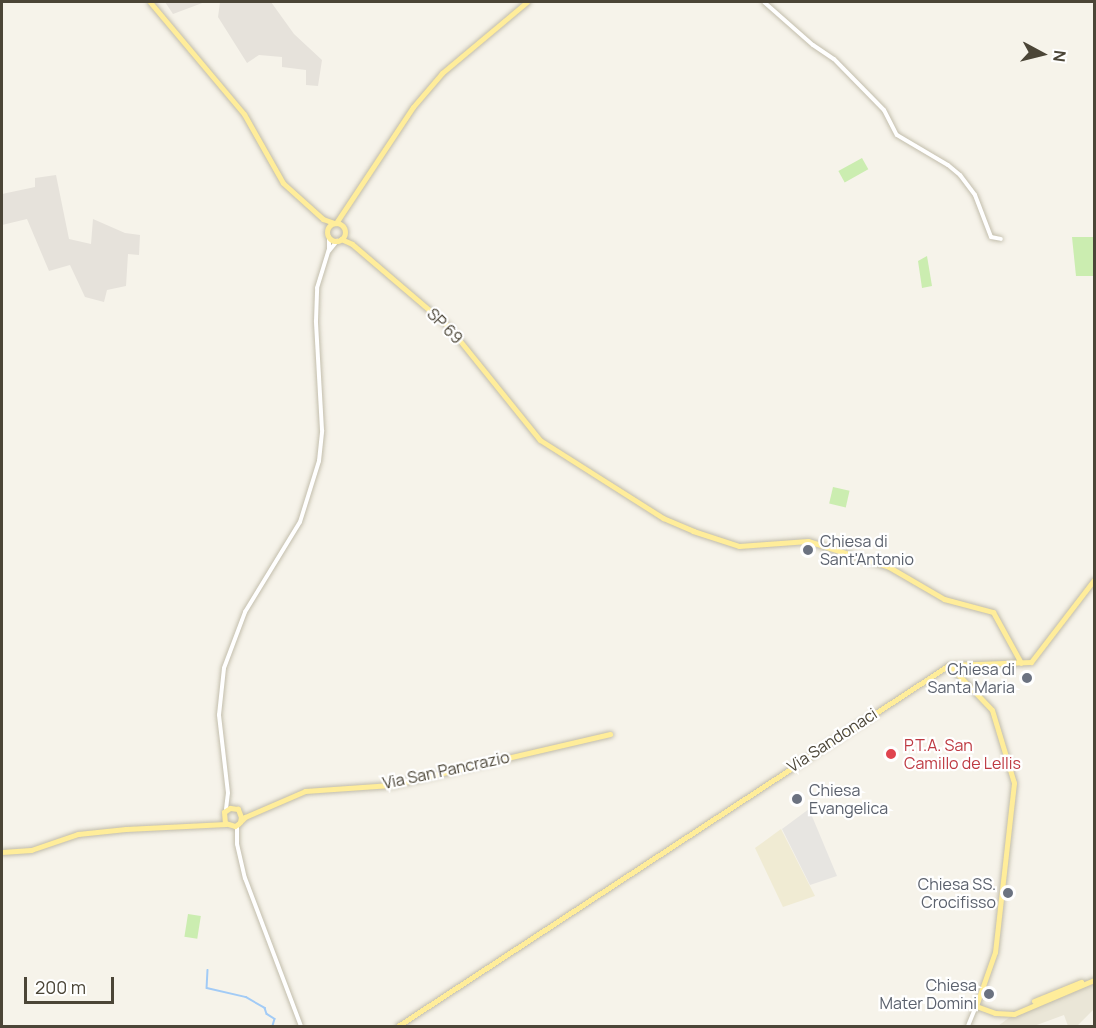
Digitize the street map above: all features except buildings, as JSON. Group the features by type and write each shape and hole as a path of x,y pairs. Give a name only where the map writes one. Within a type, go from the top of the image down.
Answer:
{"main road":[{"path":"150,2 244,114 279,178 323,219 329,237 352,244"},
{"path":"328,229 347,209 413,107 442,73 527,2"},
{"path":"339,240 344,229 347,209"},
{"path":"323,219 344,229 352,244"},
{"name":"SP 69","path":"352,244 448,326 540,440 663,518 743,546 808,541 889,567 939,596 993,612 1021,663"},
{"path":"949,665 1031,662 1036,659 1079,597 1095,580"},
{"path":"949,665 992,710 1014,783 995,952 976,1006 995,1013 1008,1014 1095,978"},
{"name":"Via Sandonaci","path":"398,1026 949,665"},
{"name":"Via San Pancrazio","path":"239,823 250,815 315,788 391,785 610,734"},
{"path":"226,823 226,810 237,809 250,815"},
{"path":"2,852 31,850 78,834 239,823 237,809"}],"street":[{"path":"764,2 813,45 834,59 884,110 897,135 948,165 960,175 975,195 991,237 1001,239"},
{"path":"226,810 228,793 219,715 224,668 245,612 300,522 319,460 322,430 316,294 327,254 329,237"},
{"path":"327,254 339,240"},
{"path":"228,793 237,809"},
{"path":"226,823 237,844 245,878 300,1026"},
{"path":"237,844 239,823"},
{"path":"968,1026 976,1006"}],"shaded area":[{"path":"165,2 205,2 173,14"},
{"path":"220,2 271,2 294,34 322,60 318,86 306,85 306,70 282,67 282,57 259,55 247,63 218,17"},
{"path":"56,175 69,239 91,244 93,219 125,233 140,235 139,255 128,254 126,286 107,290 104,302 85,297 70,265 49,271 27,219 2,225 2,194 35,187 35,178"},
{"path":"809,809 837,876 810,885 782,829"},
{"path":"781,829 815,896 783,907 755,848"},
{"path":"1094,983 1094,1009 1077,1026 1068,1026 1064,1015 1034,1026 998,1026 1010,1017"}],"green space":[{"path":"862,158 868,169 845,182 838,171"},
{"path":"1072,237 1094,237 1094,276 1076,276"},
{"path":"927,256 932,286 922,288 918,261"},
{"path":"833,487 850,491 846,507 829,504"},
{"path":"188,914 201,916 197,939 184,937"}],"waterway":[{"path":"208,970 207,988 246,997 265,1008 267,1014 275,1019 273,1026"}],"place":[{"name":"Chiesa di Sant'Antonio","path":"808,550"},
{"name":"Chiesa di Santa Maria","path":"1027,678"},
{"name":"P.T.A. San Camillo de Lellis","path":"891,754"},
{"name":"Chiesa Evangelica","path":"797,799"},
{"name":"Chiesa SS. Crocifisso","path":"1008,893"},
{"name":"Chiesa Mater Domini","path":"989,994"}]}
